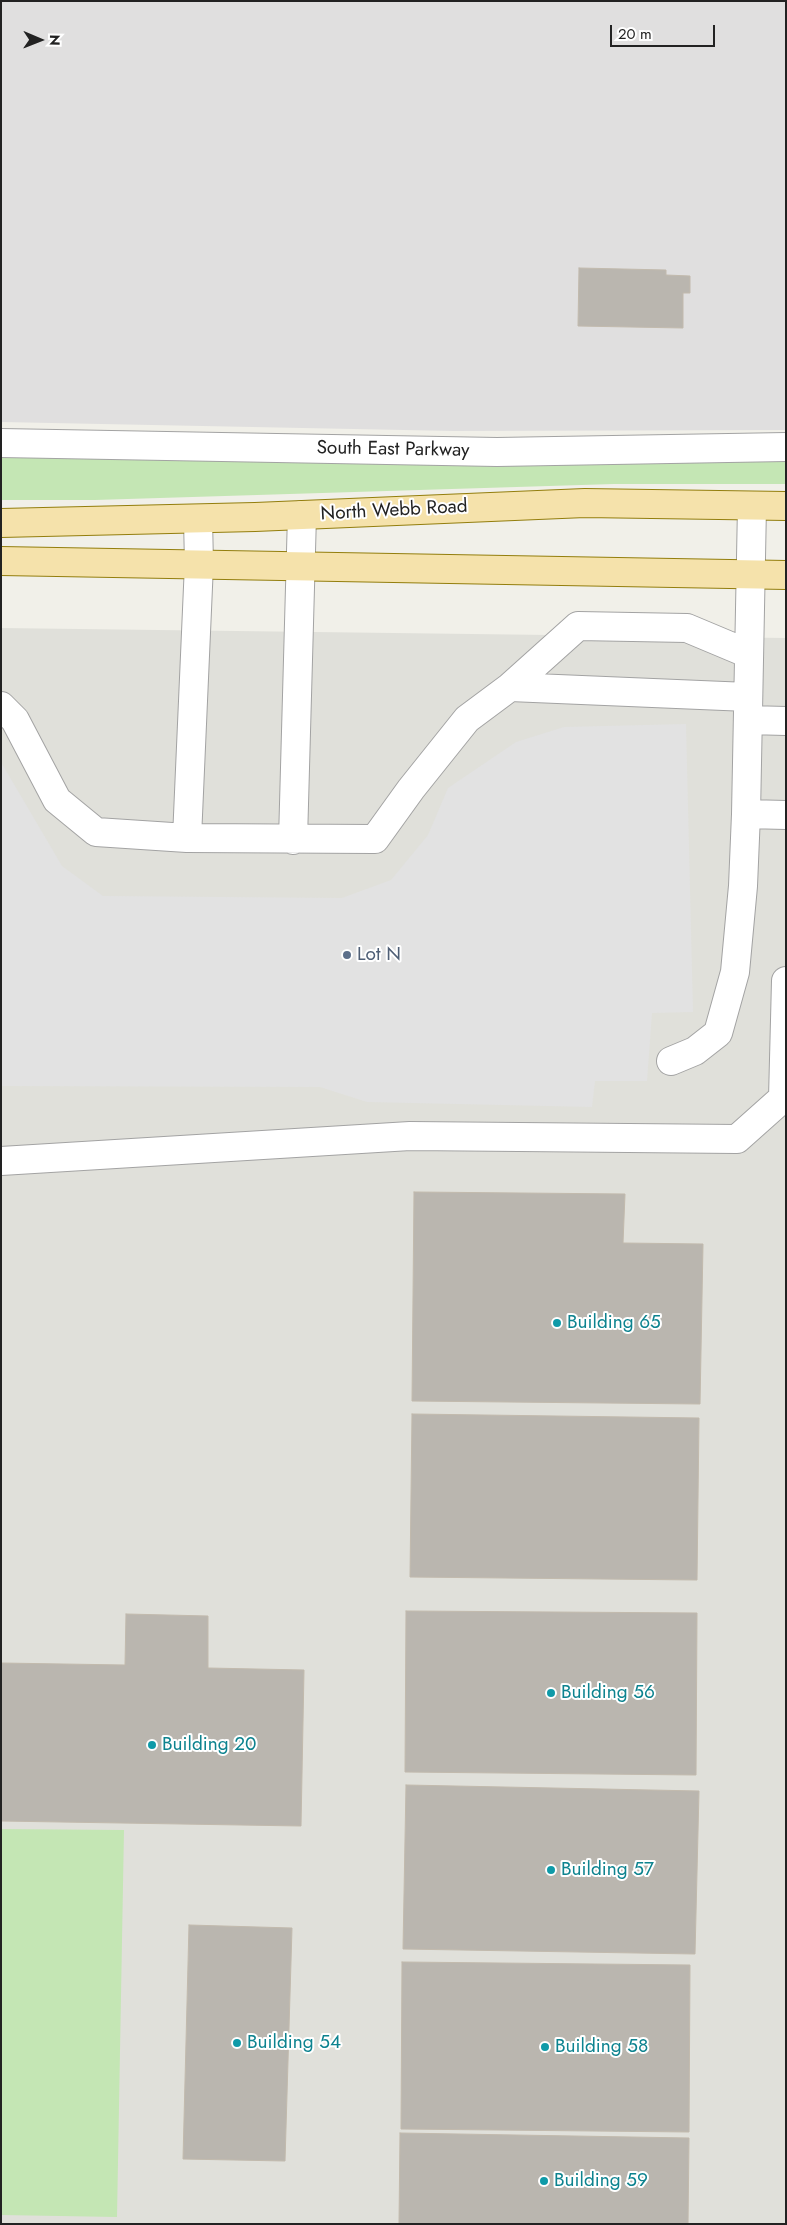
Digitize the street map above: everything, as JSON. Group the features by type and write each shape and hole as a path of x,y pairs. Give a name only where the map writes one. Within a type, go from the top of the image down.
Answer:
{"main road":[{"name":"North Webb Road","path":"1,523 198,519 585,503 786,506"},
{"path":"1,560 786,575"}],"street":[{"name":"South East Parkway","path":"1,443 497,452 786,447"},
{"path":"671,1061 696,1051 718,1033 735,972 743,886 746,814 752,506"},
{"path":"293,840 299,566 302,515"},
{"path":"187,838 199,564 198,519"},
{"path":"1,706 15,720 57,800 96,832 187,838 375,839 411,789 467,719 510,687 578,626 687,628 749,654"},
{"path":"510,687 748,708 786,721"},
{"path":"746,814 786,816"},
{"path":"1,1162 410,1136 737,1139 783,1098 786,981"}],"shaded area":[{"path":"1,1 786,1 786,430 454,431 1,422"},
{"path":"1,628 786,638 786,2224 1,2224"},
{"name":"Lot N","path":"686,724 693,1012 652,1013 647,1081 595,1081 592,1107 367,1102 320,1087 1,1086 1,762 62,866 103,896 342,898 391,880 428,835 448,788 516,742 564,727"}],"green space":[{"path":"1,452 786,458 786,484 614,484 95,500 1,500"},
{"path":"1,1829 124,1830 117,2217 1,2215"}],"building":[{"path":"579,268 666,270 666,275 690,276 690,293 683,293 683,328 578,326"},
{"name":"Building 65","path":"414,1192 625,1194 623,1243 703,1244 700,1404 412,1401"},
{"path":"412,1414 699,1418 697,1580 410,1577"},
{"name":"Building 56","path":"406,1611 697,1613 696,1775 405,1772"},
{"name":"Building 20","path":"126,1614 208,1616 208,1668 304,1670 301,1826 1,1821 1,1663 125,1665"},
{"name":"Building 57","path":"406,1785 699,1791 695,1954 403,1949"},
{"name":"Building 54","path":"189,1925 292,1928 285,2161 183,2159"},
{"name":"Building 58","path":"402,1962 690,1965 689,2132 401,2129"},
{"name":"Building 59","path":"400,2133 689,2138 688,2224 399,2224"}],"place":[{"name":"Lot N","path":"347,955"},
{"name":"Building 65","path":"557,1323"},
{"name":"Building 56","path":"551,1693"},
{"name":"Building 20","path":"152,1745"},
{"name":"Building 57","path":"551,1870"},
{"name":"Building 54","path":"237,2043"},
{"name":"Building 58","path":"545,2047"},
{"name":"Building 59","path":"544,2181"}]}
